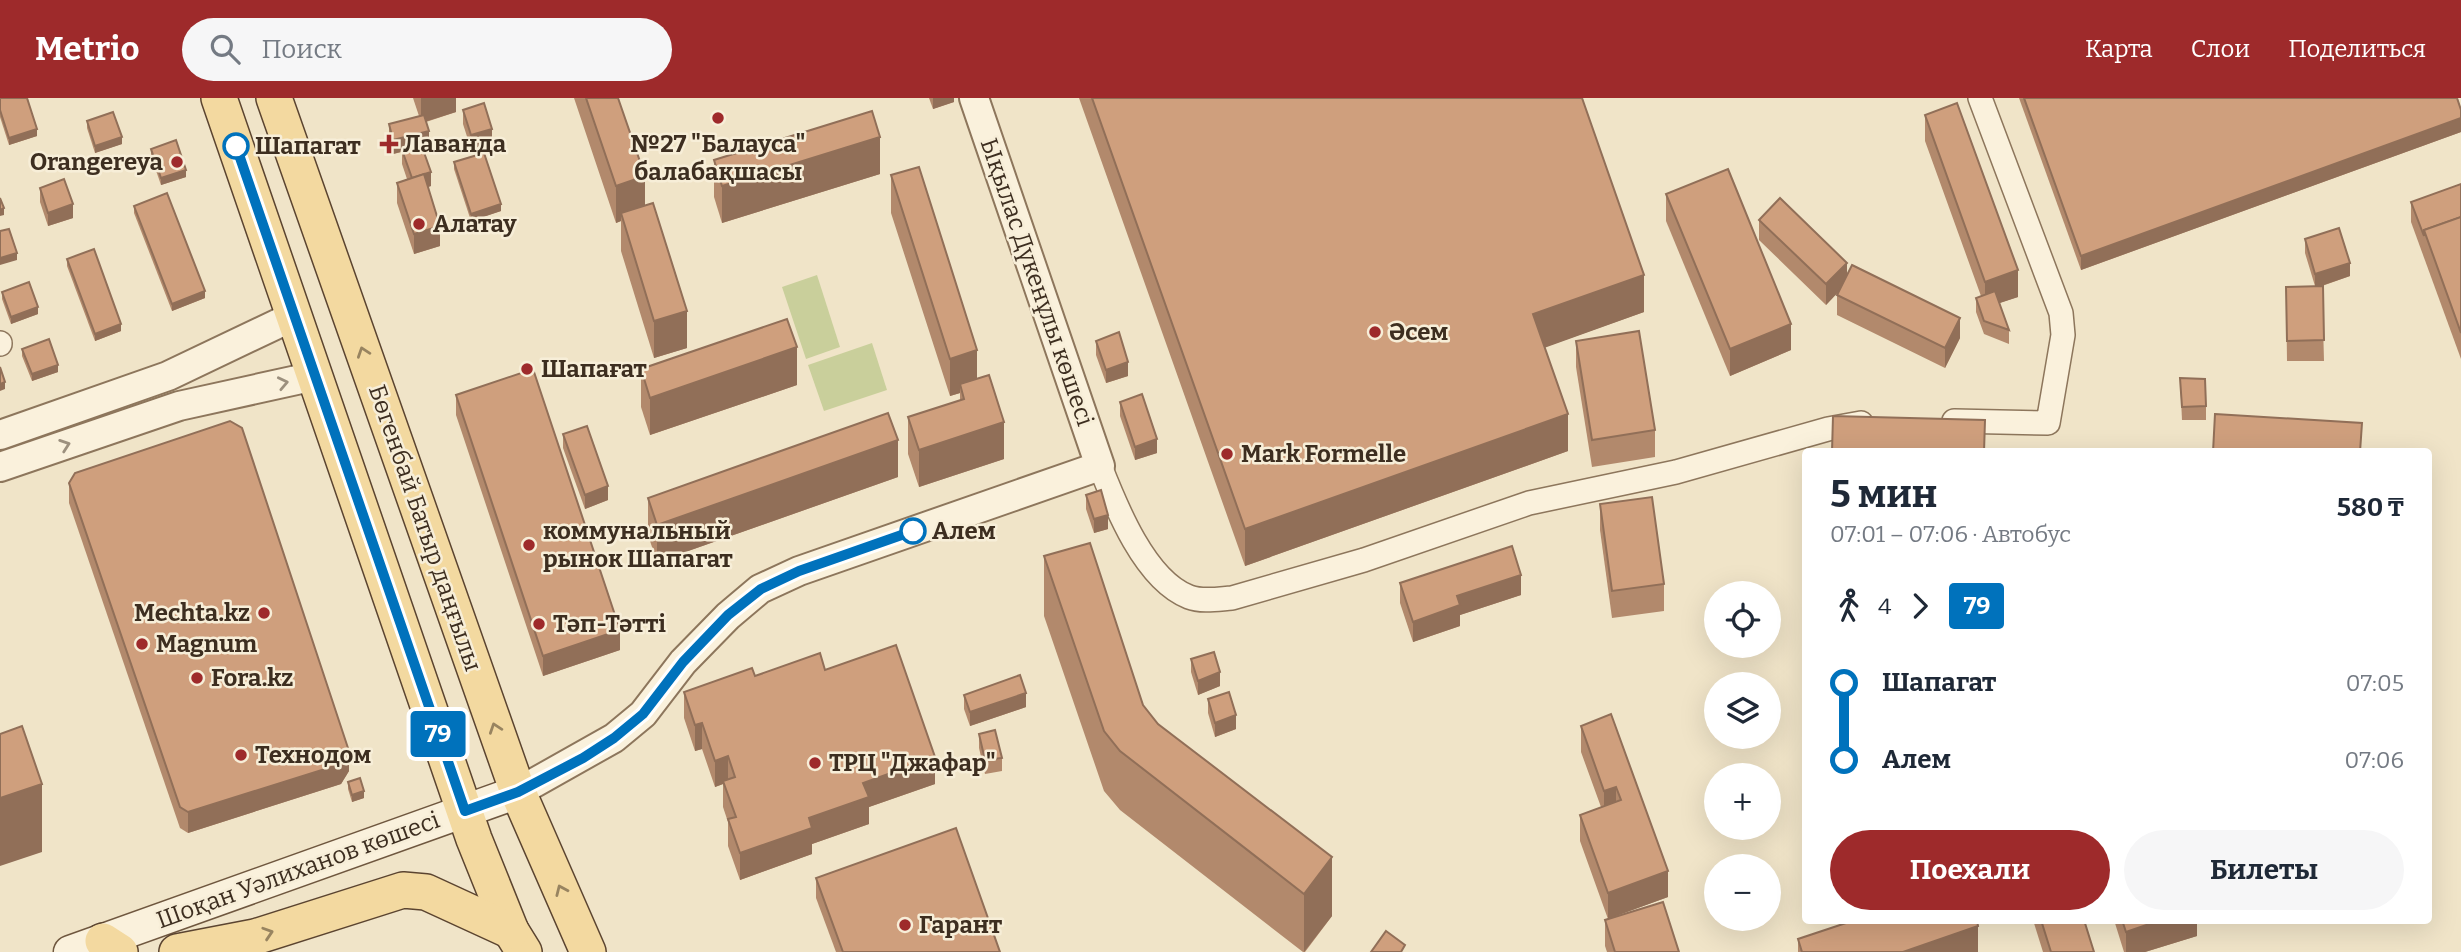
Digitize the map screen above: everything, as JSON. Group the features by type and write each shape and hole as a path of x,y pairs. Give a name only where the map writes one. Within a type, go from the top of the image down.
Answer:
{"main road":[{"path":"219,98 465,811 515,945"},
{"name":"Бөгенбай Батыр даңғылы","path":"274,98 518,792 588,952"},
{"name":"Шоқан Уәлиханов көшесі","path":"70,952 112,946 518,792"},
{"path":"177,952 255,937 403,890 426,892 515,945"}],"street":[{"name":"Ықылас Дүкенұлы көшесі","path":"974,98 1100,466"},
{"path":"1933,421 2048,423 2063,335 2061,313 1980,98"},
{"path":"0,435 168,376 294,316"},
{"path":"168,376 179,406"},
{"path":"0,467 179,406 315,376"},
{"path":"1100,466 1129,531 1148,561 1171,587 1190,598 1209,600 1232,598 1364,560 1529,503 1675,472 1828,429 1878,421"},
{"name":"Шоқан Уәлиханов көшесі","path":"518,792 583,758 614,738 643,714 683,662 728,615 761,589 799,571 1100,466"}],"green space":[{"path":"817,275 840,347 806,359 782,287"},
{"path":"872,343 887,390 824,411 808,365"}],"building":[{"path":"0,98 27,98 37,129 9,138 0,110"},
{"path":"586,98 618,98 645,176 616,186"},
{"name":"Әсем","path":"1092,98 1582,98 1644,275 1533,314 1568,414 1245,529"},
{"path":"2024,98 2457,98 2461,118 2081,256"},
{"path":"484,103 492,129 471,135 463,110"},
{"path":"1957,103 2018,270 1985,282 1925,115"},
{"path":"872,111 880,137 722,186 714,160"},
{"path":"113,112 122,137 95,146 87,121"},
{"path":"424,115 429,131 393,140 389,124"},
{"path":"176,140 186,170 161,178 151,149"},
{"path":"421,144 431,172 412,178 402,150"},
{"path":"484,153 501,204 471,214 454,162"},
{"path":"919,167 977,350 950,359 891,175"},
{"path":"1728,169 1791,324 1730,349 1666,194"},
{"path":"424,174 440,226 414,234 397,183"},
{"path":"64,179 73,204 48,213 40,188"},
{"path":"2461,184 2461,217 2424,230 2424,236 2411,202"},
{"path":"167,193 205,291 172,304 134,206"},
{"path":"1780,198 1847,263 1826,284 1759,220"},
{"path":"653,203 687,311 654,321 621,213"},
{"path":"2461,217 2461,333 2424,230"},
{"path":"2339,228 2350,263 2315,274 2305,239"},
{"path":"9,229 17,253 0,258 0,231"},
{"path":"94,249 121,324 95,334 67,259"},
{"path":"1852,265 1960,318 1945,348 1837,295"},
{"path":"29,282 38,307 11,317 2,292"},
{"path":"2323,286 2324,340 2287,341 2286,287"},
{"path":"1995,291 2009,330 1984,321 1976,298"},
{"path":"787,319 797,347 650,398 641,369"},
{"path":"1639,331 1655,430 1592,440 1576,341"},
{"path":"1119,332 1128,362 1106,370 1096,341"},
{"path":"49,339 58,365 32,374 22,349"},
{"path":"0,367 5,382 0,384"},
{"path":"533,369 620,630 543,656 456,395"},
{"path":"989,375 1004,422 919,450 908,417 964,399 960,384"},
{"path":"2180,378 2205,379 2206,406 2182,407"},
{"path":"1142,394 1157,439 1135,447 1120,402"},
{"path":"888,413 898,440 657,525 648,498"},
{"path":"2215,414 2362,423 2360,448 2213,448"},
{"path":"1833,416 1985,420 1984,448 1832,448"},
{"path":"230,421 242,428 349,751 341,764 188,812 180,807 69,483 75,473"},
{"path":"587,426 608,486 585,495 563,434"},
{"path":"1101,490 1108,515 1094,519 1086,495"},
{"path":"1652,497 1664,584 1612,591 1600,504"},
{"path":"1090,543 1143,705 1158,724 1332,857 1304,894 1120,751 1104,731 1044,556"},
{"path":"1512,546 1521,575 1457,596 1460,605 1413,622 1400,583"},
{"path":"896,645 935,757 863,783 869,797 809,818 812,828 740,853 728,819 736,817 723,781 735,777 728,756 715,761 702,723 695,725 684,692 752,668 755,676 820,653 825,670"},
{"path":"1214,652 1220,672 1198,681 1191,659"},
{"path":"1020,675 1026,693 970,712 964,695"},
{"path":"1229,692 1236,715 1215,723 1208,699"},
{"path":"1611,714 1668,871 1608,893 1580,815 1621,800 1616,787 1604,791 1581,726"},
{"path":"22,726 42,784 0,798 0,734"},
{"path":"995,730 1002,758 985,760 979,734"},
{"path":"360,778 364,791 352,795 348,782"},
{"name":"Гарант","path":"956,828 1000,952 843,952 816,878"},
{"path":"1663,902 1679,952 1615,952 1605,920"},
{"path":"1843,924 1978,926 1903,952 1802,952 1798,939"},
{"path":"2042,924 2085,924 2094,952 2051,952"},
{"path":"2123,924 2149,924 2126,932"},
{"path":"1386,931 1405,945 1401,952 1371,952"}],"bus line":[{"name":"79","path":"236,146 465,811 518,792 583,758 614,738 643,714 683,662 728,615 761,589 799,571 913,531"}],"place":[{"name":"№27 \"Балауса\" балабақшасы","path":"718,118"},
{"name":"Лаванда","path":"389,144"},
{"name":"Шапагат","path":"236,146"},
{"name":"Orangereya","path":"177,162"},
{"name":"Алатау","path":"419,224"},
{"name":"Әсем","path":"1375,332"},
{"name":"Шапағат","path":"527,369"},
{"name":"Mark Formelle","path":"1227,454"},
{"name":"Алем","path":"913,531"},
{"name":"коммунальный рынок Шапагат","path":"529,545"},
{"name":"Mechta.kz","path":"264,613"},
{"name":"Тәп-Тәтті","path":"539,624"},
{"name":"Magnum","path":"142,644"},
{"name":"Fora.kz","path":"197,678"},
{"name":"Технодом","path":"241,755"},
{"name":"ТРЦ \"Джафар\"","path":"815,763"},
{"name":"Гарант","path":"905,925"}]}
